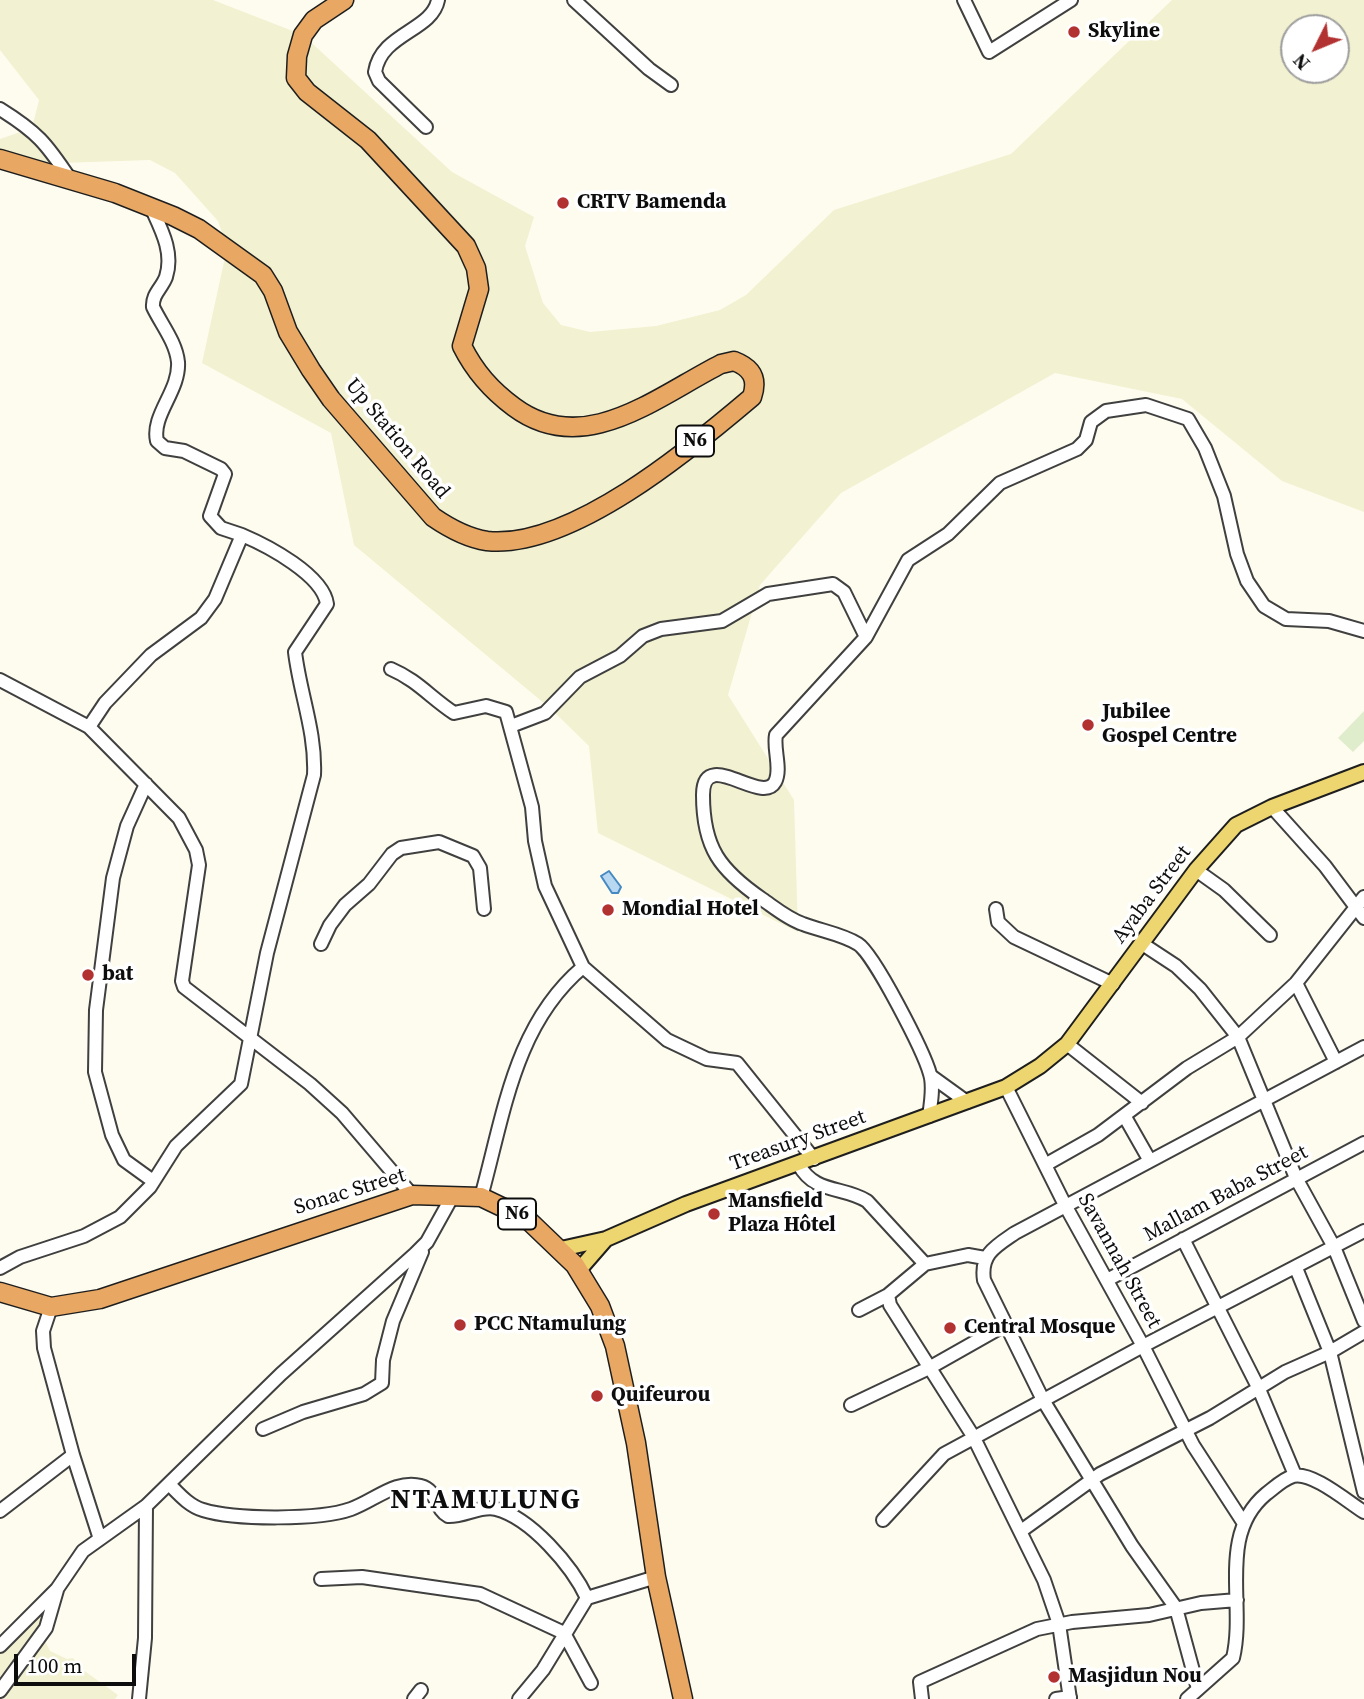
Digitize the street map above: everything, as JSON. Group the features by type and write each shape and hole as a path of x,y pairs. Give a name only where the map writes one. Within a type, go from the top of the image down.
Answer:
{"highway":[{"name":"Up Station Road","path":"0,159 70,179 151,207 199,229 263,275 288,332 331,399 433,517 452,530 487,541 519,539 550,531 600,509 658,471 752,397 756,385 752,373 734,361 720,364 644,407 607,423 576,428 549,427 533,420 493,391 471,365 463,346 479,289 476,268 466,246 368,140 307,92 296,78 297,55 303,35 314,20 344,0"},
{"name":"Sonac Street","path":"6,1295 51,1307 100,1299 412,1195 481,1197 527,1219 561,1249 579,1270 600,1306 615,1346 636,1443 656,1577 683,1699"},
{"name":"N6","path":"0,1282 6,1295"}],"main road":[{"name":"Ayaba Street","path":"1006,1087 1041,1066 1067,1044 1196,870 1236,825 1272,807 1364,772"},
{"name":"Treasury Street","path":"561,1249 606,1239 686,1203 799,1165 1006,1087"},
{"name":"Treasury Street","path":"579,1270 606,1239"}],"street":[{"path":"426,127 379,81 375,72 384,49 426,19 436,9 438,0"},
{"path":"574,0 649,69 671,85"},
{"path":"964,0 989,52 1071,0"},
{"path":"1048,14 1049,0"},
{"path":"0,109 32,128 45,141 70,179"},
{"path":"0,1268 20,1257 84,1236 120,1217 153,1181 176,1146 241,1084 267,953 314,775 313,739 295,652 327,604 325,592 318,583 242,535 221,528 210,516 225,474 184,452 165,448 157,441 157,424 174,387 178,360 153,307 152,299 165,278 168,250 151,207"},
{"path":"929,1116 931,1076 907,1023 863,948 794,921 735,880 715,856 709,841 703,792 706,782 713,776 723,775 761,789 774,784 778,775 776,735 866,636 908,560 948,534 994,487 1077,449 1086,440 1091,422 1105,411 1138,405 1180,414 1194,427 1228,506 1237,554 1247,580 1264,606 1286,619 1329,621 1364,631"},
{"path":"89,727 105,703 151,655 201,618 219,590 242,535"},
{"path":"511,726 545,713 580,677 620,656 643,636 661,629 722,621 761,597 778,592 833,584 844,592 866,636"},
{"path":"391,669 417,681 438,702 454,713 486,706 506,712 532,807 535,841 545,886 583,967 667,1040 707,1059 737,1063 814,1159"},
{"path":"0,680 89,727 179,818 196,850 199,866 182,981 184,987 250,1035 342,1113 412,1195"},
{"path":"146,784 127,825 113,878 96,1010 95,1072 112,1135 124,1160 153,1181"},
{"path":"1045,1165 1125,1117 1187,1068 1238,1037 1296,983 1362,907 1272,807"},
{"path":"321,944 330,925 345,905 369,884 392,854 401,848 439,842 473,856 480,868 484,909"},
{"path":"1196,870 1224,890 1270,935"},
{"path":"996,909 998,922 1014,937 1113,984"},
{"path":"1140,943 1176,966 1200,989 1238,1037 1296,1178 1334,1247 1364,1321"},
{"path":"481,1197 515,1065 549,1001 583,967"},
{"path":"1296,983 1336,1062"},
{"path":"1067,1044 1142,1103"},
{"path":"1198,1689 1175,1608 1044,1400 984,1280 985,1258 991,1249 1014,1233 1364,1047"},
{"path":"931,1076 967,1102"},
{"name":"Savannah Street","path":"1006,1087 1065,1205 1143,1346 1364,1231"},
{"path":"1125,1117 1150,1160"},
{"name":"Mallam Baba Street","path":"1107,1280 1364,1143"},
{"path":"799,1165 810,1181 819,1186 857,1195 867,1201 925,1264"},
{"path":"263,1429 303,1412 364,1394 382,1383 393,1321 403,1291 452,1197"},
{"path":"1183,1239 1220,1307 1259,1389 1295,1475"},
{"path":"0,1646 57,1589 83,1550 99,1536 146,1506 281,1374 427,1242"},
{"path":"859,1310 888,1294 925,1264 968,1255 985,1258"},
{"path":"1296,1268 1330,1352 1364,1492"},
{"path":"888,1294 890,1306 974,1436 1044,1580 1059,1624 1070,1698 1056,1699"},
{"path":"51,1307 43,1331 44,1348 73,1455 99,1536"},
{"path":"851,1405 929,1368 1005,1325"},
{"path":"1021,1531 1092,1478 1259,1389 1285,1372 1330,1352 1364,1332"},
{"path":"883,1520 944,1454 1143,1346 1184,1430 1243,1522"},
{"path":"0,1511 73,1455"},
{"path":"1187,1699 1233,1658 1237,1558 1243,1522 1258,1501 1280,1482 1295,1475 1328,1488 1364,1512"},
{"path":"169,1484 187,1502 203,1510 251,1516 302,1516 342,1512 395,1488 421,1485 431,1490 443,1513 448,1516 487,1508 522,1520 576,1575 587,1598"},
{"path":"139,1699 145,1638 146,1506"},
{"path":"321,1579 362,1577 480,1594 564,1633 591,1683"},
{"path":"519,1699 543,1670 587,1598 656,1577"},
{"path":"1,1687 46,1628 57,1589"},
{"path":"922,1699 920,1682 1027,1633 1059,1624 1149,1615 1175,1608 1237,1600"}],"green space":[{"path":"0,0 213,0 303,35 452,172 534,217 525,246 543,303 561,325 590,332 656,326 720,310 746,295 834,210 1011,154 1172,0 1364,0 1364,512 1282,481 1182,399 1055,373 841,493 760,585 728,695 794,800 798,932 598,833 589,746 551,709 354,545 331,433 202,363 227,248 218,221 175,173 150,160 0,165 0,139 32,128 39,100 0,50"},
{"path":"1364,711 1364,741 1353,752 1338,738"},
{"path":"49,1605 39,1629 50,1651 67,1659 73,1658 79,1667 118,1695 115,1699 0,1699 0,1648"}],"water":[{"path":"609,871 621,887 618,893 612,893 601,876"}],"place":[{"name":"Skyline","path":"1074,32"},
{"name":"CRTV Bamenda","path":"563,203"},
{"name":"Jubilee Gospel Centre","path":"1088,725"},
{"name":"Mondial Hotel","path":"608,910"},
{"name":"bat","path":"88,975"},
{"name":"Mansfield Plaza Hôtel","path":"714,1214"},
{"name":"PCC Ntamulung","path":"460,1325"},
{"name":"Central Mosque","path":"950,1328"},
{"name":"Quifeurou","path":"597,1396"},
{"name":"Masjidun Nou","path":"1054,1677"}],"district":[{"name":"NTAMULUNG","path":"486,1501"}]}
